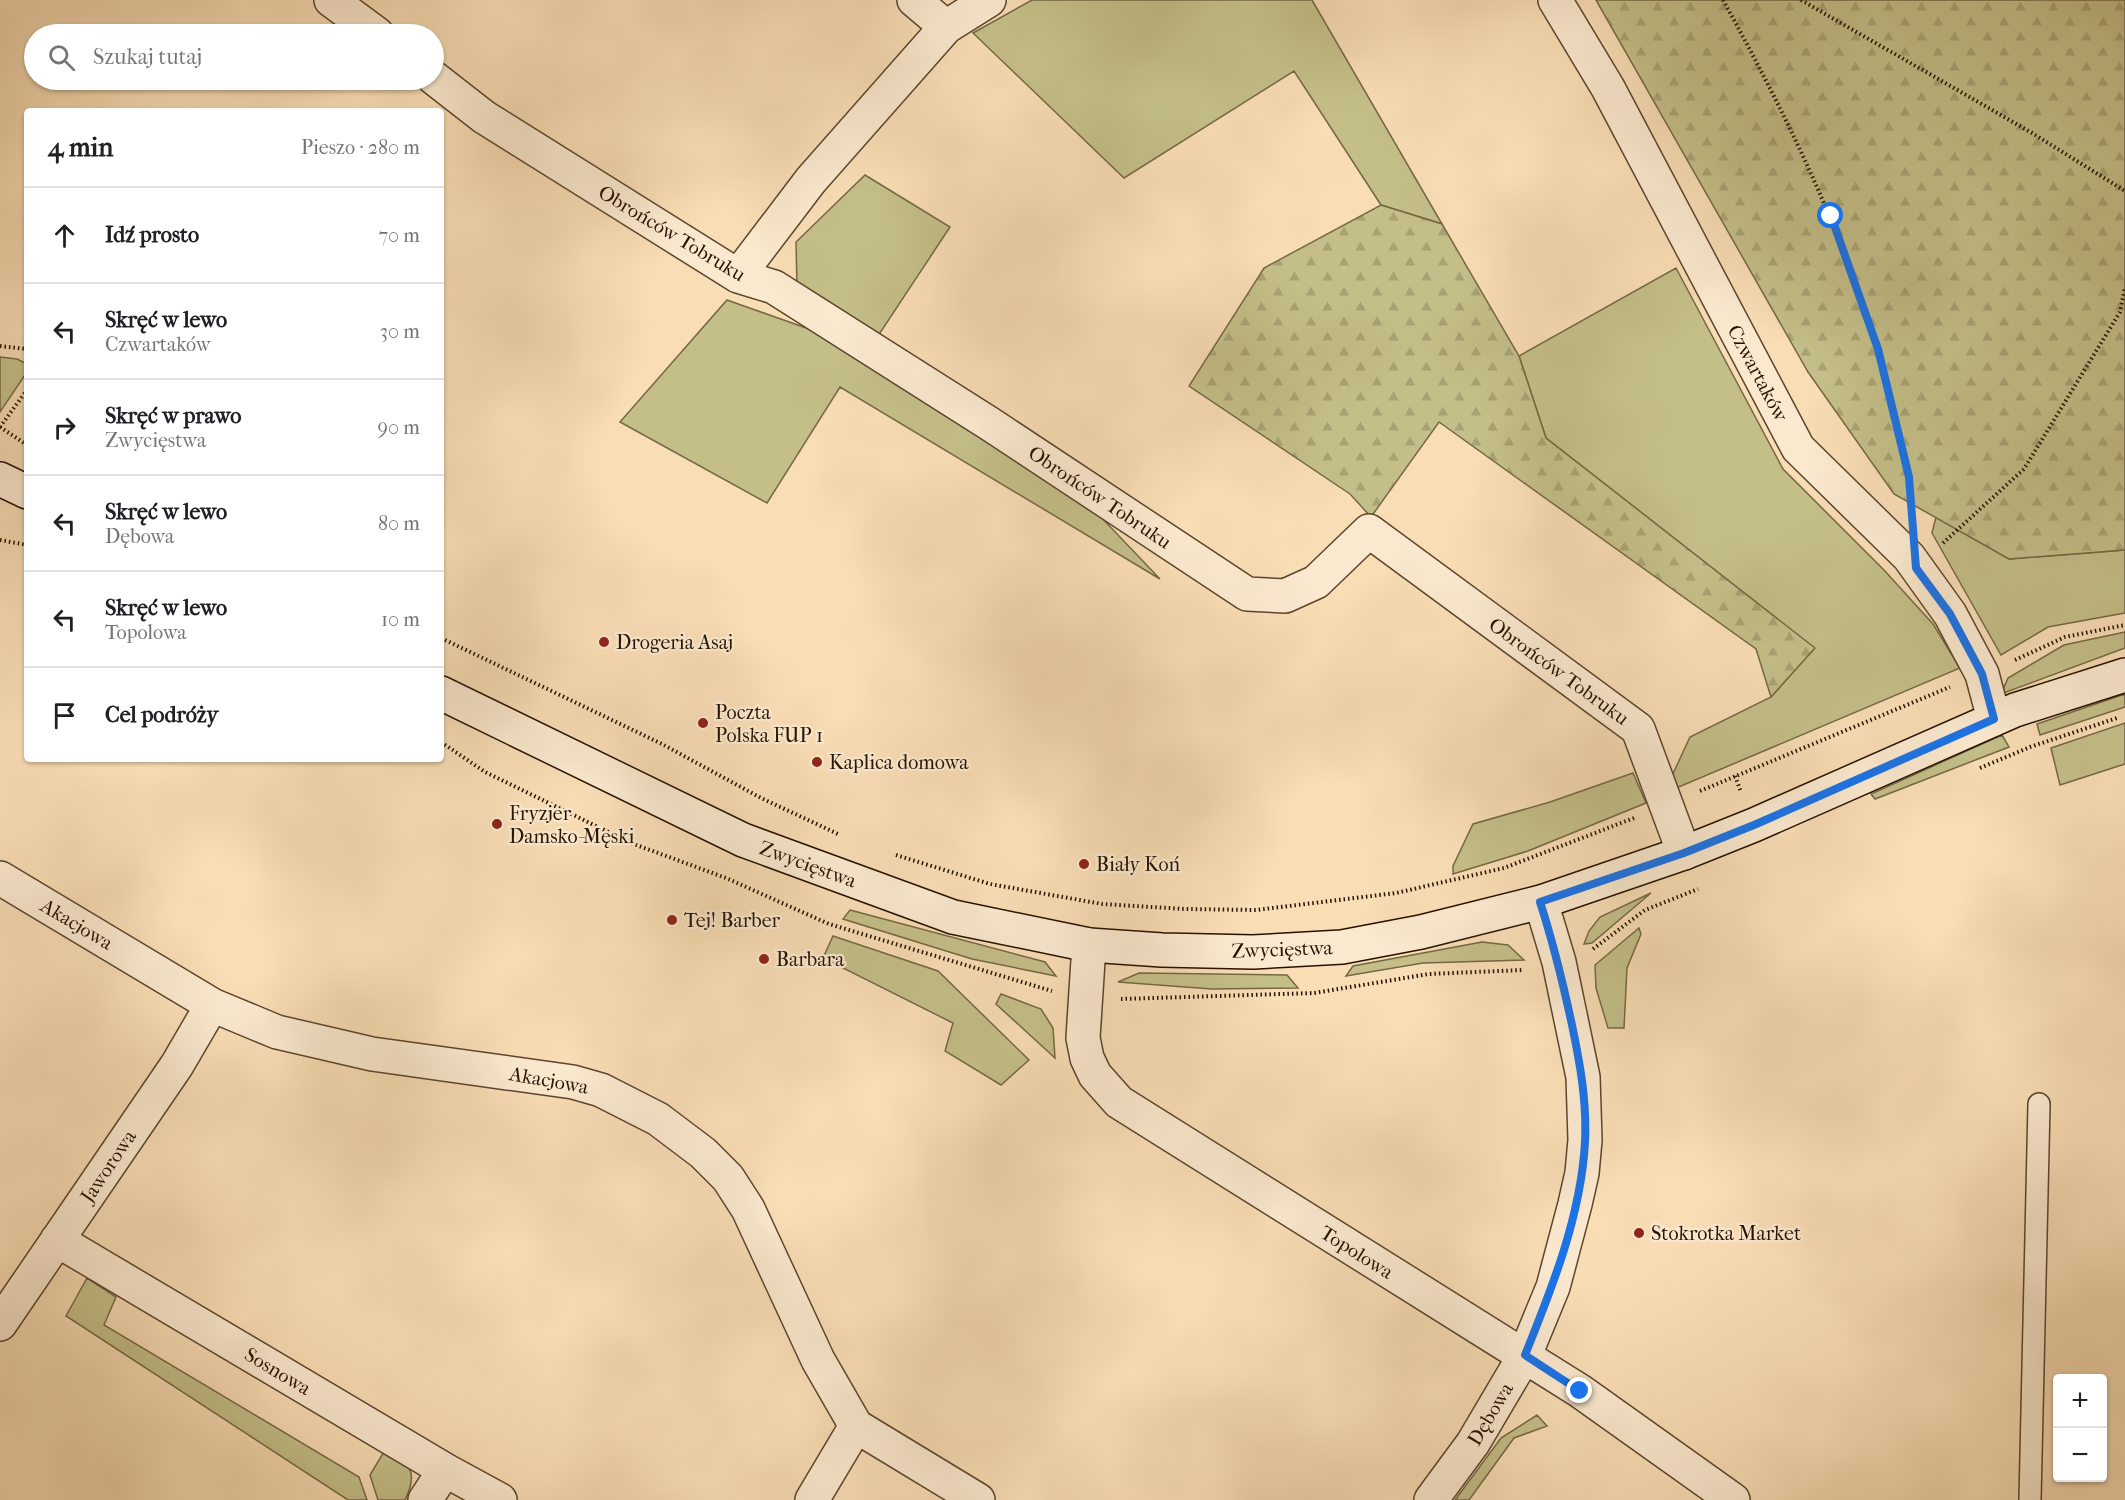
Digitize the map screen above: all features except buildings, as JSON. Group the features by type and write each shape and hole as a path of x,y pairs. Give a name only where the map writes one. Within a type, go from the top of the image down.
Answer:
{"street":[{"path":"332,0 363,24"},
{"path":"914,0 946,27"},
{"path":"738,276 811,180 946,27 989,0"},
{"name":"Czwartaków","path":"1555,0 1608,88 1798,448 1909,557 1950,614 1982,674 1994,719"},
{"name":"Obrońców Tobruku","path":"444,86 484,117 738,276 774,287 990,424 1247,594 1285,596 1316,582 1369,531 1638,729 1684,853"},
{"path":"0,479 24,491"},
{"name":"Zwycięstwa","path":"444,694 743,840 953,917 1089,945 1162,950 1253,952 1342,947 1421,932 1540,902 1684,853 1754,825 2015,710 2125,675"},
{"name":"Akacjowa","path":"0,878 212,1005 277,1032 372,1054 573,1082 601,1090 658,1119 703,1153 728,1178 748,1209 818,1360 856,1426 978,1500"},
{"name":"Dębowa","path":"1431,1500 1473,1443 1525,1355 1552,1287 1575,1204 1585,1140 1583,1077 1559,962 1540,902"},
{"name":"Topolowa","path":"1089,945 1083,1038 1087,1058 1095,1075 1119,1102 1525,1355 1580,1391 1733,1500"},
{"name":"Jaworowa","path":"0,1324 177,1065 212,1005"},
{"name":"Sosnowa","path":"57,1240 445,1470 500,1500"},
{"path":"812,1500 856,1426"},
{"path":"425,1500 445,1470"}],"lane":[{"path":"2030,1500 2039,1104"}],"path":[{"path":"1723,0 1770,86 1831,216 1878,349 1909,477 1911,511"},
{"path":"1801,0 2032,133 2125,190"},
{"path":"1916,568 2024,469 2120,312 2125,288"},
{"path":"0,346 24,349"},
{"path":"24,394 0,427 24,443"},
{"path":"0,540 24,544"},
{"path":"892,854 990,884 1102,904 1256,910 1396,893 1504,868 1666,806 2066,637 2125,625"},
{"path":"444,639 662,744 761,798 840,835"},
{"path":"444,744 485,772 632,843"}],"green space":[{"path":"1032,0 1312,0 1442,224 1381,205 1294,71 1124,178 973,33"},
{"path":"1596,0 2125,0 2125,550 2009,559 1894,494 1808,372"},
{"path":"865,175 950,227 878,336 797,286 796,242"},
{"path":"1381,205 1442,224 1519,356 1546,438 1815,648 1771,697 1756,649 1439,422 1371,517 1350,494 1189,386 1264,268"},
{"path":"1676,268 1783,469 1884,570 1933,624 1960,668 1674,789 1671,778 1690,737 1771,697 1814,648 1546,438 1519,356"},
{"path":"727,300 826,335 1099,515 1160,579 840,387 767,503 620,422"},
{"path":"0,357 17,359 24,362 24,376 0,412"},
{"path":"1936,517 2009,559 2125,550 2125,613 2048,627 2001,655 1932,533"},
{"path":"2125,632 2125,648 2001,694 2008,678 2064,645"},
{"path":"2125,694 2125,707 2040,735 2037,724"},
{"path":"2125,723 2125,764 2060,785 2051,748"},
{"path":"2002,735 2009,747 1875,799 1871,794"},
{"path":"1633,773 1646,803 1528,851 1453,874 1453,866 1473,824 1550,802"},
{"path":"1651,893 1592,943 1584,944 1589,931 1600,917"},
{"path":"850,910 1045,962 1056,976 972,959 843,919"},
{"path":"1639,928 1641,934 1627,968 1624,1028 1608,1028 1596,988 1595,965"},
{"path":"833,936 938,971 1029,1060 1001,1085 945,1051 953,1023 823,958"},
{"path":"1482,942 1508,945 1524,960 1423,963 1346,976 1353,966"},
{"path":"1139,973 1287,975 1298,988 1212,989 1118,982"},
{"path":"1001,994 1041,1009 1053,1028 1055,1058 996,1004"},
{"path":"87,1278 116,1297 104,1325 359,1477 367,1500 348,1500 66,1316"},
{"path":"1537,1415 1547,1426 1514,1438 1469,1500 1455,1500 1501,1438"},
{"path":"385,1450 410,1469 411,1482 405,1500 378,1500 370,1475"}],"place":[{"name":"Drogeria Asaj","path":"604,642"},
{"name":"Poczta Polska FUP 1","path":"703,723"},
{"name":"Kaplica domowa","path":"817,762"},
{"name":"Fryzjer Damsko-Męski","path":"497,824"},
{"name":"Biały Koń","path":"1084,864"},
{"name":"Tej! Barber","path":"672,920"},
{"name":"Barbara","path":"764,959"},
{"name":"Stokrotka Market","path":"1639,1233"}],"route":[{"path":"1580,1391 1525,1355 1552,1287 1582,1173 1585,1140 1583,1077 1559,962 1540,902 1684,853 1754,825 1994,719 1982,674 1950,614 1916,568 1909,477 1878,349 1831,216"}]}
